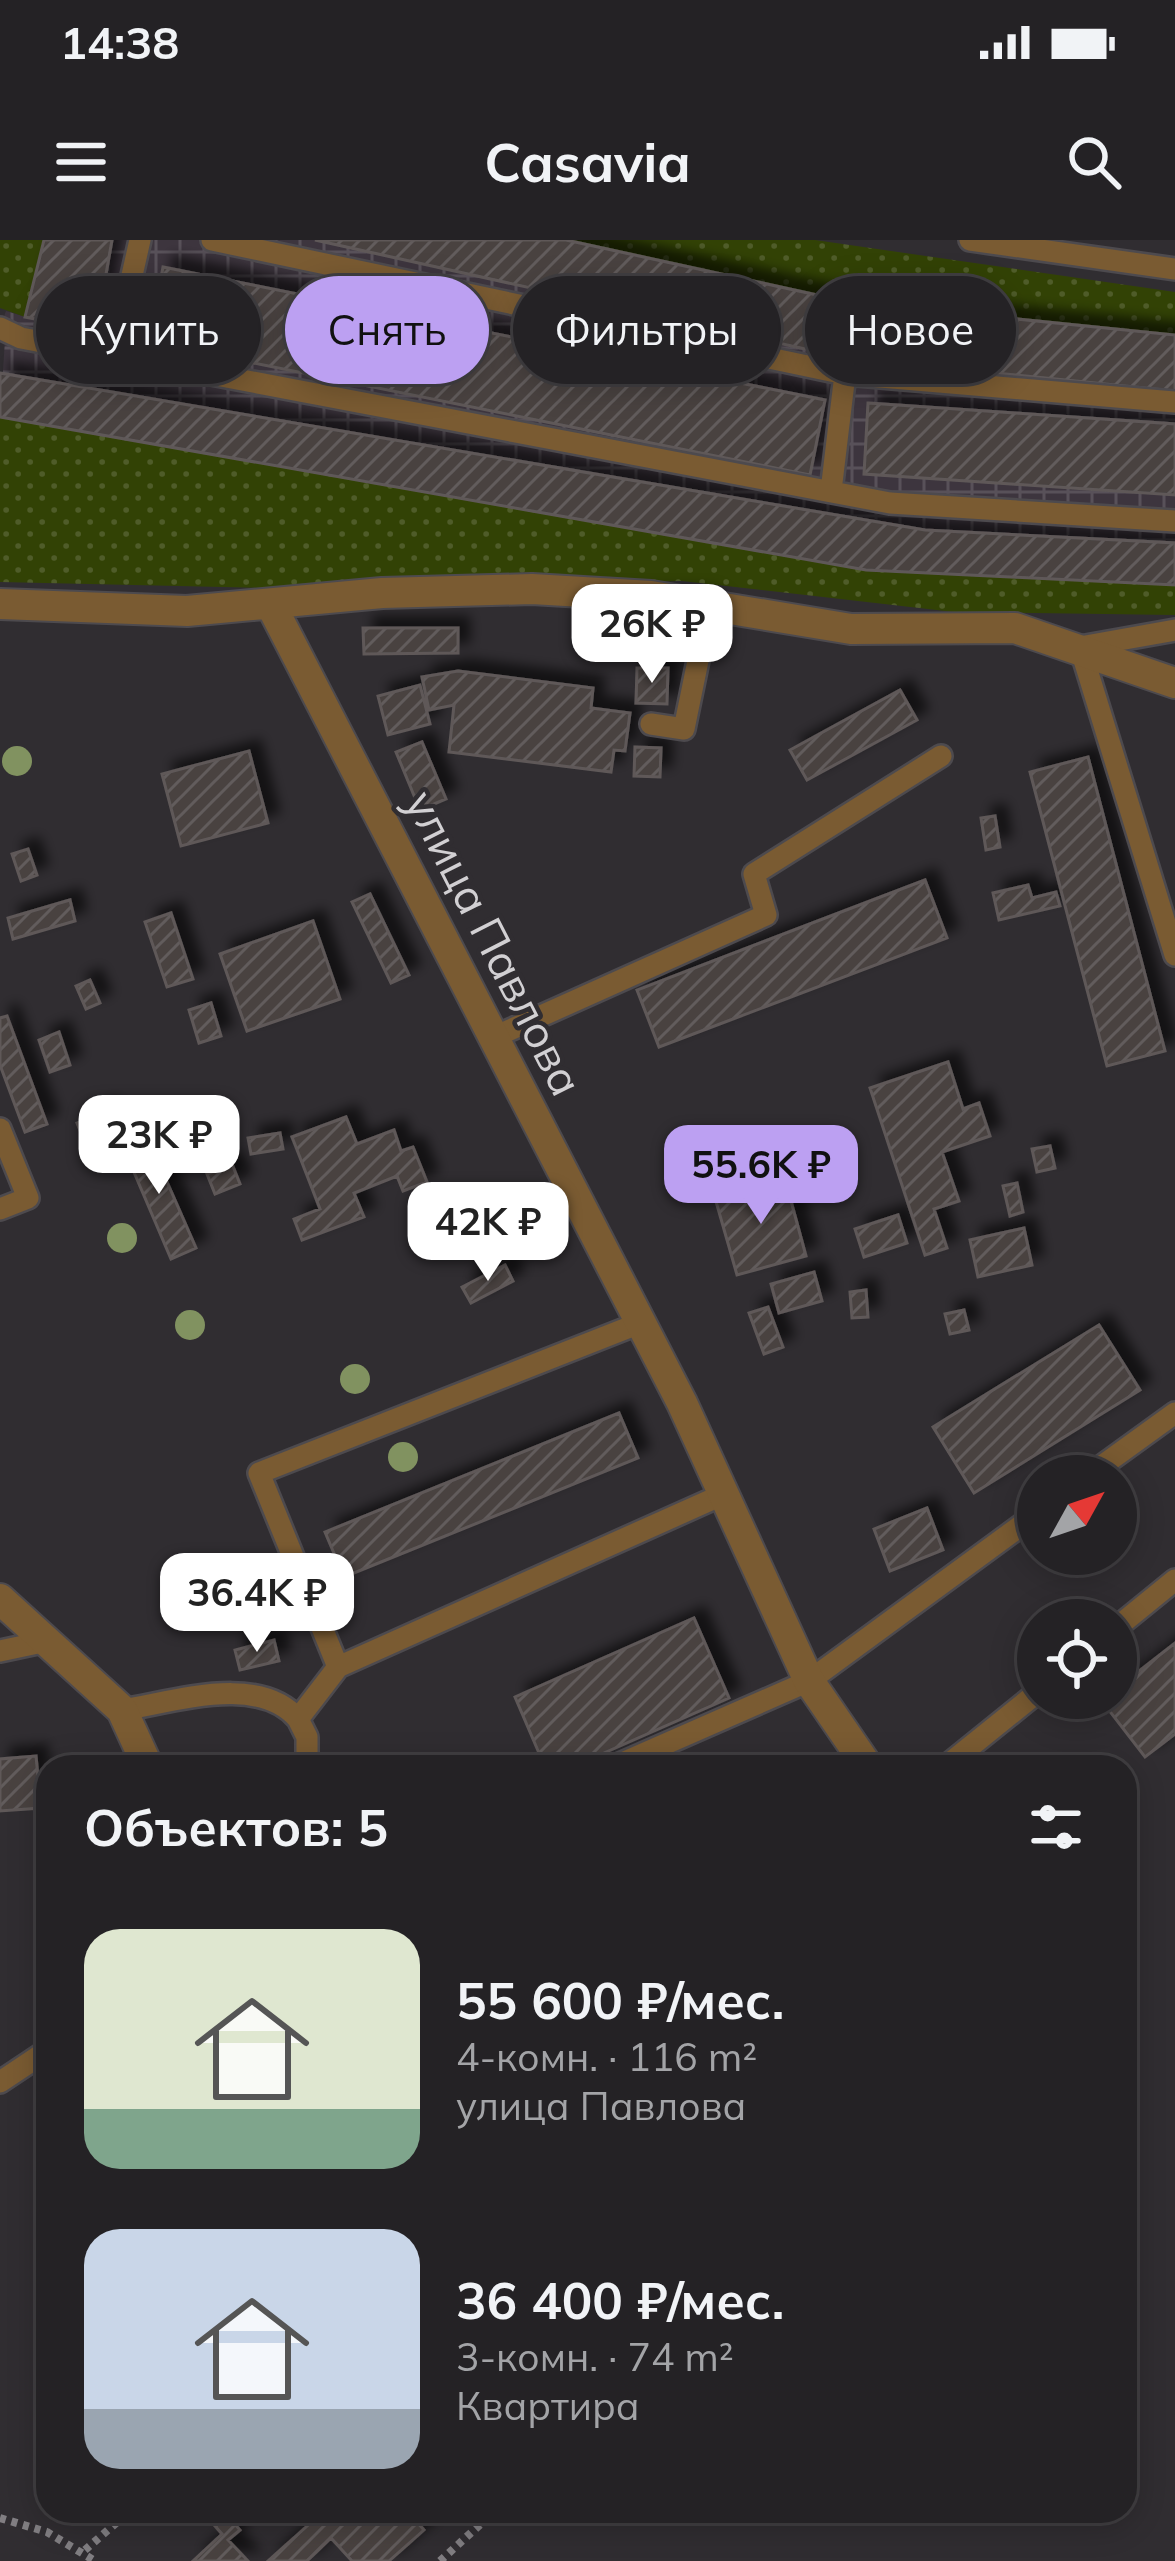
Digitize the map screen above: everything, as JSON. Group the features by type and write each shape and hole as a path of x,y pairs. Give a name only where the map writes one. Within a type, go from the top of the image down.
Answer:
{"street":[{"path":"0,604 187,610 382,592 532,589 651,596 851,629 1015,628 1175,683"},
{"name":"улица Павлова","path":"271,605 640,1323 808,1681 860,1755"},
{"path":"0,1599 122,1710 143,1755"}],"lane":[{"path":"132,276 140,240"},
{"path":"212,240 805,366"},
{"path":"970,240 1175,269"},
{"path":"0,328 36,341"},
{"path":"261,383 890,503 1175,521"},
{"path":"831,491 843,384"},
{"path":"962,384 1175,402"},
{"path":"651,724 684,729 709,607"},
{"path":"1175,630 1080,647 1175,955"},
{"path":"493,1038 766,915 754,874 941,756"},
{"path":"0,1130 28,1198 0,1209"},
{"path":"338,1667 260,1474 640,1323"},
{"path":"1117,1455 1175,1413"},
{"path":"298,1719 338,1667 724,1494"},
{"path":"640,1755 808,1681 1017,1528"},
{"path":"1137,1611 1175,1580"},
{"path":"0,1651 47,1641"},
{"path":"122,1710 234,1694 272,1697 298,1719 307,1737 307,1755"},
{"path":"960,1755 1017,1708"},
{"path":"0,2082 36,2058"}],"path":[{"path":"0,2518 85,2550 95,2561"},
{"path":"85,2550 116,2523"},
{"path":"440,2561 482,2523"}],"shaded area":[{"path":"44,240 566,240 730,276 513,276 513,384 781,384 781,287 805,292 805,384 1016,384 1016,319 1175,335 1175,585 866,570 0,417 5,340 0,328 6,311 26,317"}],"green space":[{"path":"0,240 44,240 25,317 0,308"},
{"path":"566,240 815,240 1175,292 1175,335 1016,319 1016,276 805,276 805,292 781,287 781,276 730,276"},
{"path":"0,417 866,570 1175,585 1175,615 954,612 682,581 311,589 0,582"}],"building":[{"path":"44,240 112,240 106,276 36,276 36,319 25,317"},
{"path":"315,240 566,240 730,276 513,276 513,284"},
{"path":"163,267 208,276 161,276"},
{"path":"261,287 285,292 285,369 261,365"},
{"path":"781,287 805,292 805,349 781,344"},
{"path":"1016,319 1175,335 1175,391 1016,375"},
{"path":"489,332 513,337 513,384 745,384 825,400 810,475 358,384 489,384"},
{"path":"0,373 36,379 36,384 65,384 925,530 1175,543 1175,585 866,570 0,417"},
{"path":"868,403 1175,424 1175,495 864,474"},
{"path":"363,628 458,628 458,653 364,654"},
{"path":"637,668 668,668 667,704 636,703"},
{"path":"458,671 593,688 591,708 630,713 625,751 614,750 611,772 449,752 454,705 429,710 422,677"},
{"path":"420,685 430,724 388,735 378,696"},
{"path":"900,690 917,720 807,780 790,750"},
{"path":"422,742 446,799 420,810 396,752"},
{"path":"635,747 661,748 660,777 634,776"},
{"path":"249,751 268,823 181,846 162,774"},
{"path":"1088,757 1165,1051 1107,1066 1030,772"},
{"path":"995,816 1000,847 986,850 981,818"},
{"path":"28,849 37,875 21,881 12,854"},
{"path":"925,880 947,938 659,1047 637,990"},
{"path":"1028,885 1032,898 1056,892 1060,906 999,920 993,893"},
{"path":"370,894 409,975 391,983 352,902"},
{"path":"70,900 75,921 13,939 8,918"},
{"path":"171,913 193,979 167,987 145,922"},
{"path":"313,921 340,999 247,1031 220,954"},
{"path":"90,980 100,1003 86,1009 76,986"},
{"path":"211,1003 221,1036 199,1043 189,1010"},
{"path":"7,1016 47,1124 25,1132 0,1065 0,1018"},
{"path":"59,1032 70,1065 50,1072 39,1040"},
{"path":"948,1062 963,1109 979,1103 990,1136 942,1152 959,1201 934,1209 947,1248 925,1255 870,1088"},
{"path":"106,1111 113,1126 83,1138 77,1123"},
{"path":"346,1117 357,1144 394,1130 401,1151 413,1147 427,1182 403,1191 397,1176 354,1193 364,1217 302,1240 294,1219 320,1209 292,1137"},
{"path":"280,1133 283,1149 251,1154 248,1138"},
{"path":"146,1134 196,1248 171,1259 122,1144"},
{"path":"1050,1146 1055,1168 1037,1172 1032,1149"},
{"path":"232,1164 240,1184 215,1194 207,1174"},
{"path":"785,1179 806,1256 737,1275 715,1198"},
{"path":"1017,1183 1023,1212 1010,1216 1003,1186"},
{"path":"898,1215 907,1243 864,1257 855,1229"},
{"path":"1024,1228 1032,1265 978,1277 970,1240"},
{"path":"505,1265 513,1281 471,1303 462,1287"},
{"path":"814,1272 822,1301 779,1313 771,1284"},
{"path":"866,1290 868,1317 852,1318 850,1292"},
{"path":"768,1307 783,1347 764,1354 749,1313"},
{"path":"964,1310 969,1330 950,1334 945,1314"},
{"path":"1099,1325 1140,1390 1035,1455 1017,1455 1017,1466 974,1493 933,1427"},
{"path":"619,1413 638,1458 344,1577 325,1532"},
{"path":"927,1508 943,1550 890,1571 874,1529"},
{"path":"694,1618 729,1698 599,1755 540,1755 515,1697"},
{"path":"274,1640 279,1661 240,1670 235,1650"},
{"path":"1175,1643 1175,1734 1145,1757 1116,1719 1137,1719 1137,1673"},
{"path":"36,1756 36,1808 0,1811 0,1759"},
{"path":"212,2523 234,2523 240,2530 228,2540 248,2561 193,2561 222,2534"},
{"path":"311,2523 418,2523 424,2530 389,2561 352,2561 331,2538 307,2561 268,2561"}]}
